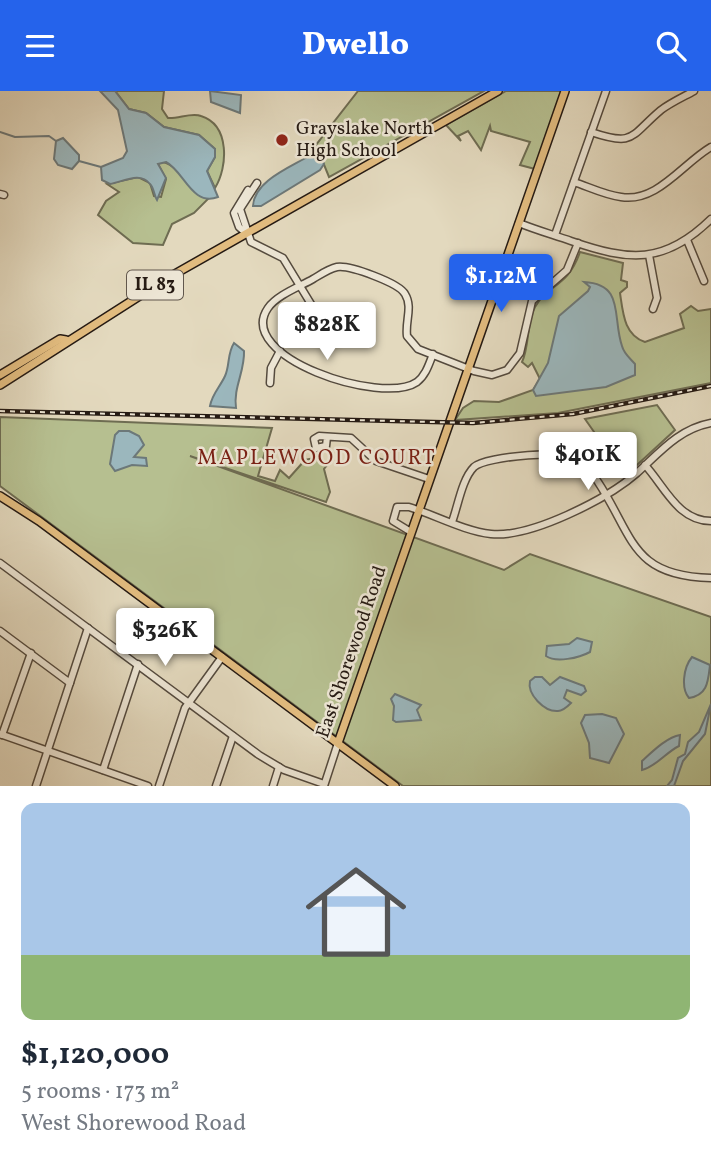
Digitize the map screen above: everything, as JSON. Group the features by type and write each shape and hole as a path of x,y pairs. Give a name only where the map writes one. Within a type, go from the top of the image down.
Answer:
{"main road":[{"name":"IL 83","path":"0,385 62,346 66,339 246,233 498,91"},
{"name":"East Shorewood Road","path":"338,743 565,91"},
{"path":"0,375 60,339 66,339"},
{"path":"0,496 39,521 395,786"}],"street":[{"path":"555,235 606,91"},
{"path":"591,132 615,141 630,139 662,109 694,91"},
{"path":"573,182 619,197 640,197 655,191 687,162 711,148"},
{"path":"256,182 240,209 251,242 283,258 314,309 345,322 353,329"},
{"path":"519,223 620,256 649,255 668,250 687,240 711,219"},
{"path":"687,240 704,281"},
{"path":"432,354 424,375 411,385 340,383 280,351 266,339 262,332 263,316 272,303 339,267 397,286 408,302 407,336 418,349 492,375 513,365 520,353 529,305 537,294 567,270 578,243"},
{"path":"649,255 657,298 653,309"},
{"path":"270,383 271,368 280,351"},
{"path":"411,530 393,521 397,507 418,510 483,533 506,533 550,522 606,495 681,433 711,422"},
{"path":"327,437 351,438 376,461 429,479"},
{"path":"452,521 470,472 489,460 569,454 584,462 606,495 637,552 652,563 676,573 711,578"},
{"path":"645,465 682,511 695,519 711,521"},
{"path":"0,563 233,736 279,767 324,785"},
{"path":"36,786 88,628"},
{"path":"0,631 71,683"},
{"path":"31,653 1,734 148,786"},
{"path":"159,786 188,703 222,657"},
{"path":"103,770 138,664"},
{"path":"216,786 233,736"},
{"name":"East Shorewood Road","path":"324,785 338,743"},
{"path":"273,786 279,767"}],"green space":[{"path":"115,91 164,91 162,109 168,118 197,115 210,121 222,137 224,147 222,169 215,188 207,171 215,157 215,149 199,135 164,127 146,113 129,109"},
{"path":"358,91 484,91 329,177 316,145"},
{"path":"506,91 562,91 535,169 520,165 530,142 491,131 490,126 481,150 468,131 458,136 461,141 446,125"},
{"path":"162,162 175,168 193,190 208,199 194,213 172,224 163,245 133,243 98,215 106,201 119,192 107,184 138,177 150,183 154,196 161,197 166,179 158,164"},
{"path":"580,252 623,263 621,280 627,282 627,287 620,293 624,315 629,329 638,339 645,342 684,328 680,314 691,306 698,311 711,309 711,383 558,413 455,420 463,408 474,401 499,402 533,390 540,379 532,363 528,367 522,362 532,313 540,299 569,273"},
{"path":"657,405 675,430 625,476 585,419"},
{"path":"0,417 272,428 258,476 275,481 280,470 289,478 305,460 314,458 328,464 324,469 330,492 326,502 190,456 504,570 530,554 711,617 711,786 403,786 0,486"}],"water":[{"path":"100,91 115,91 129,109 146,113 164,127 199,135 215,149 215,157 207,171 218,197 209,199 195,193 166,162 158,164 166,178 157,200 151,186 141,178 110,184 102,180 101,167 123,158 127,151 118,110"},
{"path":"210,91 241,95 240,113 211,102"},
{"path":"63,138 79,155 79,161 72,169 58,165 54,159 56,141"},
{"path":"309,156 322,160 324,164 320,170 261,206 253,206 255,197 266,182"},
{"path":"584,282 597,284 611,295 622,346 635,364 635,375 606,387 536,396 533,390 548,363 559,316 588,291 590,287"},
{"path":"234,343 244,351 236,408 210,406 225,376"},
{"path":"119,431 129,431 139,436 144,445 134,457 146,458 147,466 132,465 115,471 110,464 115,435"},
{"path":"577,638 592,642 590,652 568,659 546,656 547,646 569,644"},
{"path":"692,657 710,665 703,690 689,698 684,678"},
{"path":"535,677 542,677 550,685 560,677 584,686 586,691 581,695 567,690 564,698 571,703 562,710 553,711 542,705 531,691 530,681"},
{"path":"395,694 421,705 417,710 421,720 393,720 394,706 391,699"},
{"path":"711,704 705,734 683,761 674,786 667,786 672,780 678,758 685,754 688,742 699,732"},
{"path":"602,714 616,718 624,734 609,763 590,758 589,743 581,723 585,715"},
{"path":"680,735 679,746 642,770 642,761 655,749"}],"waterway":[{"path":"0,132 15,137 49,136 56,141"},
{"path":"79,161 101,167"}],"railway":[{"path":"0,411 473,423 573,414 711,386"}],"place":[{"name":"Grayslake North High School","path":"282,140"}],"district":[{"name":"MAPLEWOOD COURT","path":"317,458"}]}
